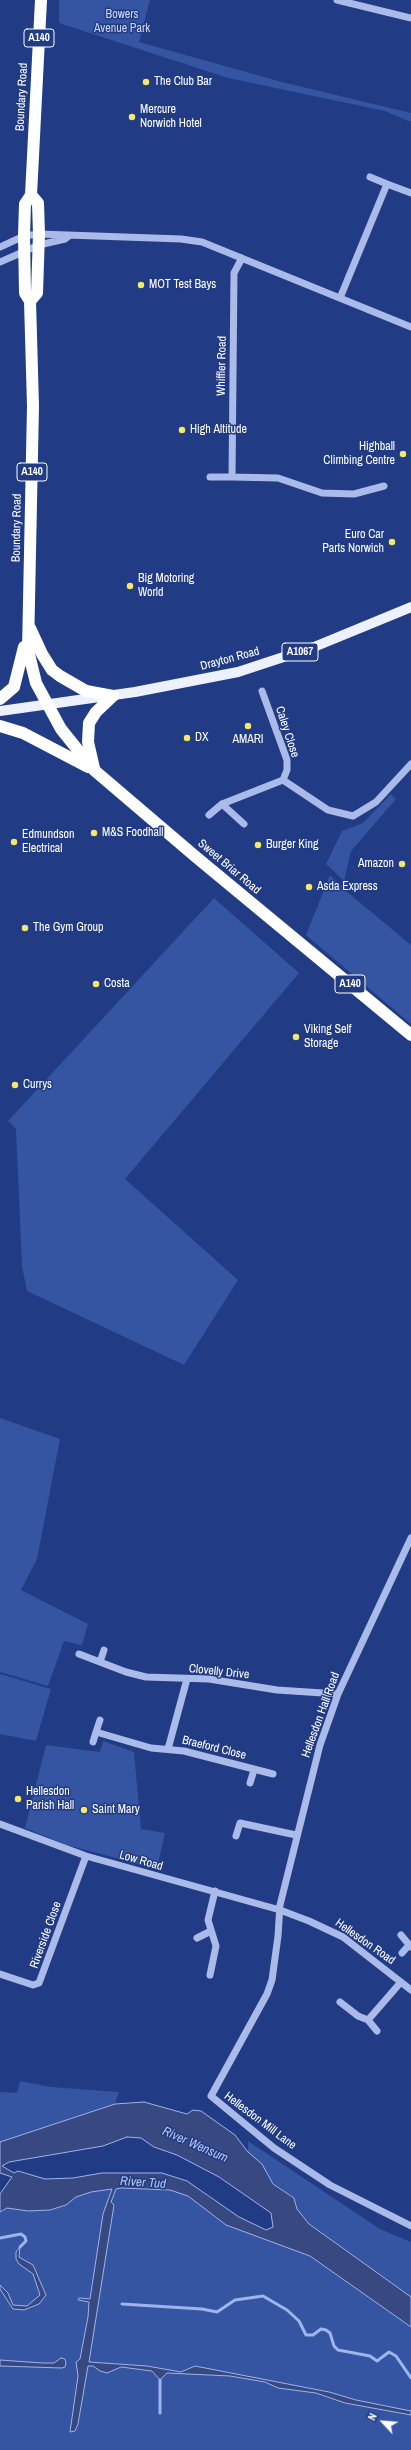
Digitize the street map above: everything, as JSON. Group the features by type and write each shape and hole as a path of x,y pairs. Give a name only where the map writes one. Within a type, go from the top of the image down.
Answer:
{"highway":[{"name":"Boundary Road","path":"40,0 31,195 25,204 24,236 25,293 30,301 33,406 28,625 30,666 46,704"},
{"name":"Boundary Road","path":"30,301 37,293 39,239 38,203 31,195"},
{"name":"A140","path":"28,625 42,654 52,670 72,685 86,691 113,696"},
{"path":"0,699 14,687 18,678 28,625"},
{"path":"94,770 88,742 89,723 96,712 113,696"},
{"name":"Sweet Briar Road","path":"46,704 70,741 94,770 196,857 411,1035"},
{"name":"A140","path":"0,726 23,732 94,770"}],"main road":[{"name":"Drayton Road","path":"46,704 113,696 238,672 314,647 411,607"},
{"name":"A1067","path":"0,711 46,704"}],"street":[{"path":"337,0 411,18"},
{"path":"370,8 372,0"},
{"path":"370,177 411,193"},
{"path":"340,298 387,184"},
{"path":"0,262 25,252 39,239 65,234 69,236 181,239 202,242 411,327"},
{"path":"0,247 24,236 39,239 65,239 69,236"},
{"name":"Whiffler Road","path":"232,477 234,273 242,258"},
{"path":"210,477 278,478 322,493 354,494 384,486"},
{"name":"Caley Close","path":"262,691 287,760 283,780"},
{"path":"209,815 222,804 283,780 328,810 353,816 376,802 411,764"},
{"path":"222,804 244,824"},
{"name":"Hellesdon Hall Road","path":"280,1910 296,1835 318,1751 338,1694 411,1538"},
{"path":"100,1662 104,1650"},
{"name":"Clovelly Drive","path":"79,1654 126,1672 146,1677 209,1679 277,1690 338,1694"},
{"name":"Braeford Close","path":"168,1749 187,1679"},
{"path":"93,1742 100,1720"},
{"name":"Braeford Close","path":"96,1732 151,1748 168,1749 273,1774"},
{"name":"Braeford Close","path":"250,1783 254,1770"},
{"path":"236,1836 240,1823 296,1835"},
{"name":"Low Road","path":"0,1824 86,1856 280,1910"},
{"name":"Riverside Close","path":"0,1974 33,1985 39,1983 86,1856"},
{"path":"210,1975 216,1946 208,1920 215,1891"},
{"name":"Hellesdon Road","path":"280,1910 343,1937 411,1990"},
{"name":"Hellesdon Mill Lane","path":"280,1910 276,1955 270,1987 211,2096 274,2148 330,2185 411,2226"},
{"path":"197,1938 211,1931"},
{"path":"402,1936 410,1946 402,1953"},
{"path":"368,2020 400,1982"},
{"path":"340,2002 358,2016 368,2020 377,2031"}],"green space":[{"name":"Bowers Avenue Park","path":"59,0 150,0 139,42 282,82 411,113 411,122 385,111 228,78 59,23"},
{"path":"391,794 396,799 351,851 344,881 326,864 342,831 363,823"},
{"path":"330,875 346,891 411,945 411,1024 306,935"},
{"path":"214,898 299,973 125,1179 238,1280 184,1365 27,1291 22,1266 16,1129 8,1121"},
{"path":"0,1418 60,1439 37,1559 21,1590 88,1624 82,1645 64,1641 48,1686 0,1672"},
{"path":"0,1674 51,1689 36,1741 0,1734"},
{"path":"103,1741 134,1752 141,1829 165,1833 157,1869 67,1845 25,1828 46,1745 100,1752"},
{"path":"20,2081 51,2087 119,2092 115,2104 0,2142 0,2092 17,2093"},
{"path":"248,2141 380,2229 411,2242 411,2297 309,2224 297,2209 296,2202 289,2194 273,2184 262,2164 248,2152"},
{"path":"112,2189 107,2202 116,2189 170,2190 188,2196 226,2225 310,2256 411,2327 411,2450 0,2450 0,2212 7,2208 42,2211 66,2205 73,2198 91,2192"}],"water":[{"path":"144,2102 187,2114 193,2110 201,2111 235,2135 248,2152 262,2164 273,2184 294,2198 297,2209 309,2224 411,2297 411,2327 310,2256 226,2225 188,2196 170,2190 121,2188 116,2189 111,2202 114,2205 89,2362 147,2366 181,2372 195,2366 329,2392 356,2400 411,2411 411,2415 345,2403 316,2393 278,2388 265,2382 230,2376 167,2373 160,2380 152,2371 121,2367 107,2373 100,2371 93,2366 88,2366 78,2424 75,2431 70,2432 78,2376 76,2362 80,2359 88,2317 89,2302 78,2300 79,2298 90,2299 103,2214 112,2189 91,2192 76,2197 66,2205 50,2210 28,2211 7,2208 0,2212 0,2194 12,2177 0,2173 0,2142 115,2104","holes":["127,2137 141,2138 154,2147 177,2155 219,2177 271,2213 273,2227 266,2230 239,2217 187,2181 162,2173 102,2173 73,2178 45,2179 18,2171 14,2173 2,2166 9,2162 103,2146"]},
{"path":"20,2247 19,2257 33,2265 46,2295 39,2304 24,2310 13,2309 0,2289 0,2285 8,2293 13,2305 27,2306 40,2295 33,2274 19,2264 16,2259 16,2252"},
{"path":"61,2358 65,2359 66,2363 65,2367 62,2368 0,2366 0,2360 54,2363"}],"waterway":[{"path":"0,2238 21,2234 25,2237 26,2241 20,2247"},
{"path":"122,2304 202,2309 217,2312 235,2300 263,2296 287,2310 299,2321 306,2335 313,2335 321,2329 326,2330 330,2333 334,2346 338,2350 370,2356 377,2361 389,2352 396,2356 411,2378"},
{"path":"160,2380 160,2413"}],"place":[{"name":"The Club Bar","path":"146,82"},
{"name":"Mercure Norwich Hotel","path":"132,117"},
{"name":"MOT Test Bays","path":"141,285"},
{"name":"High Altitude","path":"182,430"},
{"name":"Highball Climbing Centre","path":"403,454"},
{"name":"Euro Car Parts Norwich","path":"392,542"},
{"name":"Big Motoring World","path":"130,586"},
{"name":"AMARI","path":"248,726"},
{"name":"DX","path":"187,738"},
{"name":"M&S Foodhall","path":"94,833"},
{"name":"Edmundson Electrical","path":"14,842"},
{"name":"Burger King","path":"258,845"},
{"name":"Amazon","path":"402,864"},
{"name":"Asda Express","path":"309,887"},
{"name":"The Gym Group","path":"25,928"},
{"name":"Costa","path":"96,984"},
{"name":"Viking Self Storage","path":"296,1037"},
{"name":"Currys","path":"15,1085"},
{"name":"Hellesdon Parish Hall","path":"18,1799"},
{"name":"Saint Mary","path":"84,1810"}],"water label":[{"name":"River Wensum","path":"195,2145"},
{"name":"River Tud","path":"143,2183"}]}
